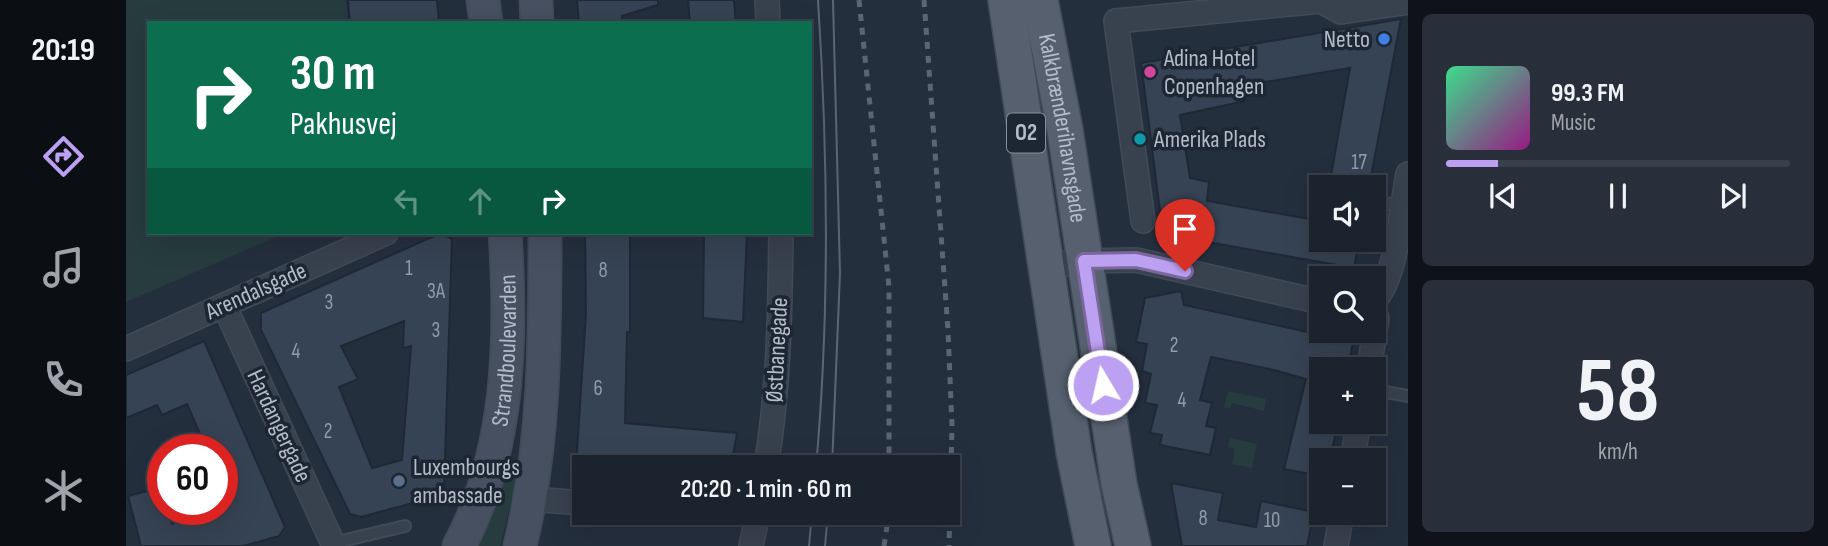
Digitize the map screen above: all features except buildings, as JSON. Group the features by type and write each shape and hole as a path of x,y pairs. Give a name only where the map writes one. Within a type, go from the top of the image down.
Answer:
{"main road":[{"name":"Kalkbrænderihavnsgade","path":"1006,0 1074,452 1093,546"},
{"name":"Kalkbrænderihavnsgade","path":"1040,0 1065,130 1119,484 1133,546"}],"street":[{"path":"483,0 486,21"},
{"path":"536,0 537,21"},
{"path":"766,0 768,21"},
{"path":"1143,221 1116,21 1203,6 1322,1 1340,12 1408,2"},
{"path":"1386,281 1408,174"},
{"name":"Arendalsgade","path":"126,349 382,235"},
{"name":"Strandboulevarden","path":"459,546 482,492 501,422 509,303 505,235"},
{"name":"Strandboulevarden","path":"520,546 530,499 545,353 545,235"},
{"name":"Østbanegade","path":"768,455 780,336 781,235"},
{"path":"1046,266 1084,261 1136,260 1309,299"},
{"name":"Hardangergade","path":"224,305 333,545"},
{"path":"530,499 572,502"},
{"path":"751,546 755,525"},
{"path":"1336,546 1340,525"}],"lane":[{"path":"1386,203 1402,206"},
{"path":"1386,392 1408,396"},
{"path":"333,545 405,526"}],"green space":[{"path":"126,0 346,0 348,21 147,21 147,235 280,235 126,302"},
{"path":"1228,391 1266,399 1264,411 1232,403 1230,409 1224,407"},
{"path":"1230,438 1257,444 1252,468 1232,464 1235,449 1228,447"},
{"path":"499,458 522,460 500,546 467,546"}],"tram line":[{"path":"817,455 824,350 826,234 818,0"},
{"path":"832,455 840,273 833,0"},
{"path":"809,546 811,525"},
{"path":"825,546 827,525"}],"railway":[{"path":"859,0 889,287 889,455"},
{"path":"924,0 948,330 952,426 949,546"},
{"path":"884,546 887,525"}],"place":[{"name":"Netto","path":"1384,39"},
{"name":"Adina Hotel Copenhagen","path":"1150,72"},
{"name":"Amerika Plads","path":"1140,139"},
{"name":"Luxembourgs ambassade","path":"399,481"}],"route":[{"path":"1103,385 1084,261 1136,260 1185,271"}]}
